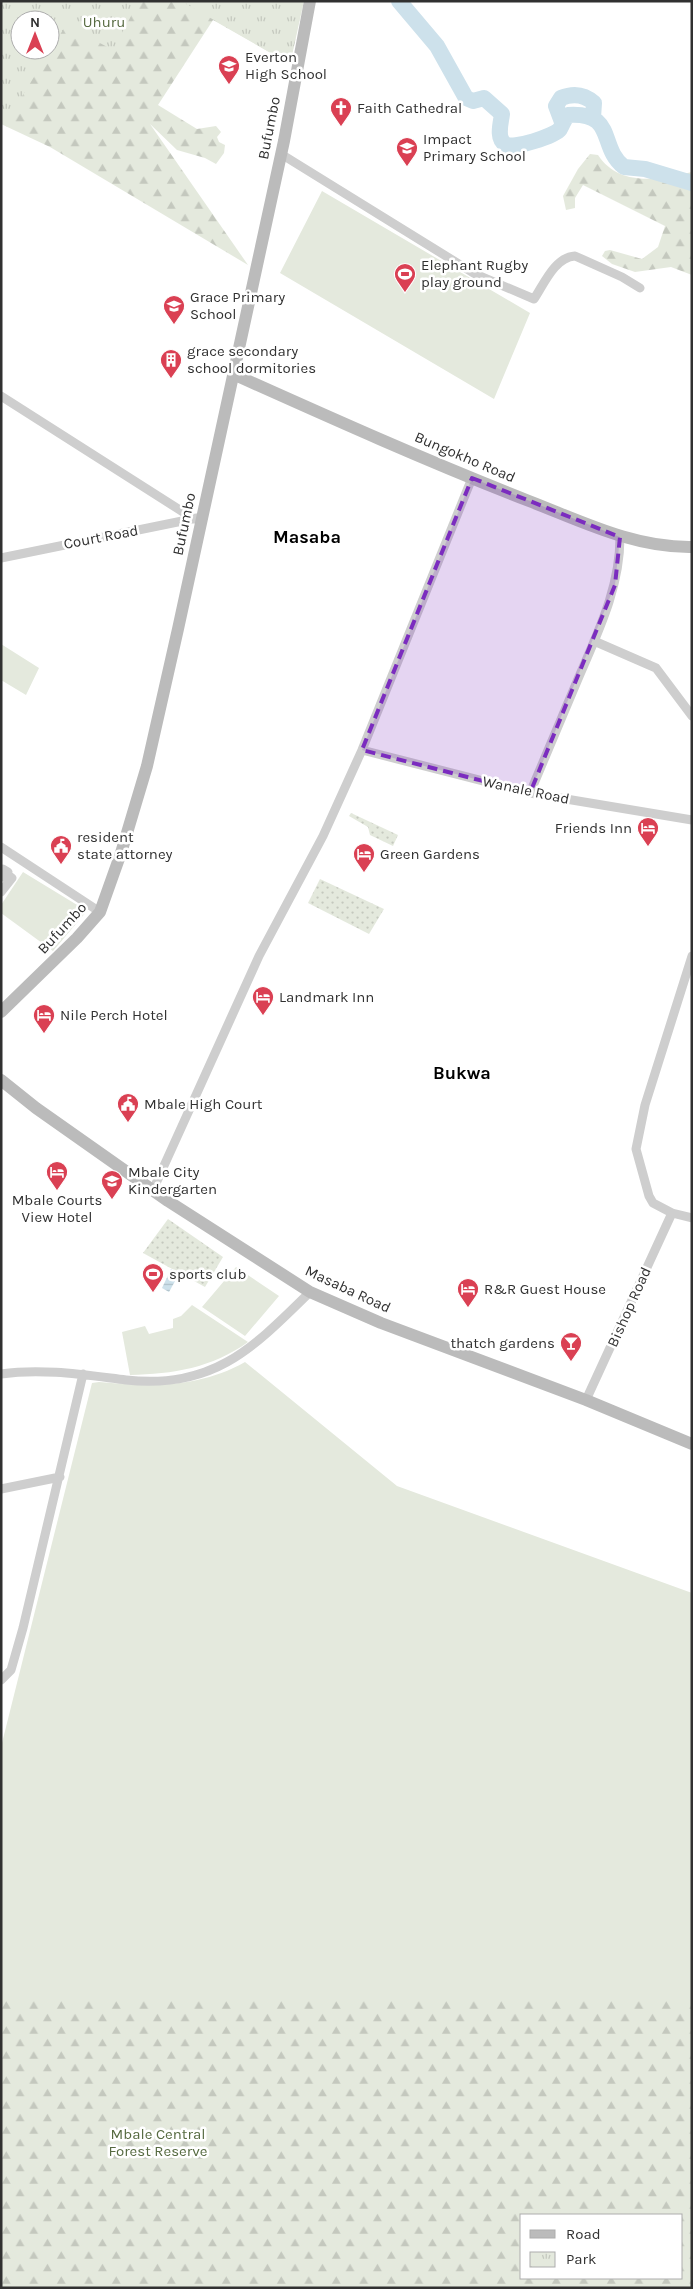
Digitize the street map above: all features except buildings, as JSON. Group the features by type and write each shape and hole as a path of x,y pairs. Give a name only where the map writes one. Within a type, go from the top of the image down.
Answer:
{"street":[{"name":"Bufumbo","path":"1,1012 77,938 100,912 121,853 147,766 198,518 233,374 281,154 310,1"},
{"path":"281,154 476,274 534,299 560,261 567,256 575,256 598,266 640,288"},
{"name":"Bungokho Road","path":"233,374 472,478 620,537 656,544 692,547"},
{"path":"1,396 198,518"},
{"path":"153,1190 259,956 323,836 362,750 472,478"},
{"name":"Court Road","path":"1,558 198,518"},
{"path":"530,793 594,641 617,580 620,561 620,537"},
{"path":"594,641 656,668 692,716"},
{"name":"Wanale Road","path":"362,750 530,793 692,820"},
{"path":"1,847 100,912"},
{"path":"1,871 4,869 8,872 4,877 8,875 12,878 1,892"},
{"path":"692,956 645,1105 637,1137 638,1159 649,1196 653,1203 672,1214 692,1218"},
{"name":"Masaba Road","path":"1,1080 36,1108 153,1190 310,1292 389,1326 586,1400 692,1444"},
{"path":"1,1091 36,1108"},
{"name":"Bishop Road","path":"586,1400 672,1214"},
{"path":"1,1374 37,1371 83,1374 126,1380 171,1380 221,1367 264,1338 310,1292"},
{"path":"1,1680 11,1670 60,1477 83,1374"},
{"path":"1,1489 60,1477"}],"highlighted area":[{"path":"472,478 620,537 615,585 530,793 362,750"}],"green space":[{"path":"1,1 304,1 290,64 213,20 158,105 197,129 216,126 221,132 217,137 219,142 225,145 224,153 216,164 205,158 177,150 150,124 248,265 50,147 1,124"},
{"name":"Uhuru","path":"1,1 139,1 113,50 66,25 60,35 60,10 10,10 10,60 44,60 8,119 1,116"},
{"path":"181,1 303,1 290,64"},
{"path":"590,154 598,155 607,165 628,177 653,179 692,172 692,275 671,267 635,272 612,264 602,256 605,251 610,250 642,259 658,247 665,226 583,185 575,198 575,208 566,210 563,196 578,169"},
{"name":"Elephant Rugby play ground","path":"322,191 530,313 494,399 280,273"},
{"path":"1,644 39,668 26,695 1,680"},
{"path":"351,813 398,835 393,846 370,835 368,827 349,816"},
{"path":"23,872 87,911 53,951 1,913 1,905"},
{"path":"320,879 384,909 369,934 308,903"},
{"path":"168,1219 223,1257 205,1287 143,1253"},
{"path":"236,1267 279,1296 245,1336 202,1307"},
{"path":"192,1305 248,1342 220,1358 192,1368 162,1373 130,1375 122,1332 145,1326 149,1334 173,1328 173,1319 181,1316"},
{"path":"245,1362 397,1486 692,1593 692,2129 1,2122 1,1747 92,1383 174,1384 210,1377 228,1371"},
{"name":"Mbale Central Forest Reserve","path":"1,1997 692,1998 692,2288 1,2288"}],"water":[{"path":"171,1269 179,1274 169,1292 162,1288"}],"waterway":[{"path":"399,1 437,46 466,98 473,101 484,98 502,114 500,134 505,144 524,144 542,138 560,129 568,115 583,116 594,119 600,125 605,132 616,159 624,167 645,169 692,183"},
{"path":"562,122 556,106 561,98 570,95 582,96 594,103 593,118"}],"place":[{"name":"Everton High School","path":"229,85"},
{"name":"Faith Cathedral","path":"341,127"},
{"name":"Impact Primary School","path":"407,167"},
{"name":"Elephant Rugby play ground","path":"405,293"},
{"name":"Grace Primary School","path":"174,325"},
{"name":"grace secondary school dormitories","path":"171,379"},
{"name":"Friends Inn","path":"648,847"},
{"name":"resident state attorney","path":"61,865"},
{"name":"Green Gardens","path":"364,873"},
{"name":"Landmark Inn","path":"263,1016"},
{"name":"Nile Perch Hotel","path":"44,1034"},
{"name":"Mbale High Court","path":"128,1123"},
{"name":"Mbale Courts View Hotel","path":"57,1191"},
{"name":"Mbale City Kindergarten","path":"112,1200"},
{"name":"sports club","path":"153,1293"},
{"name":"R&R Guest House","path":"468,1308"},
{"name":"thatch gardens","path":"571,1362"}],"district":[{"name":"Masaba","path":"307,537"},
{"name":"Bukwa","path":"462,1073"}]}
